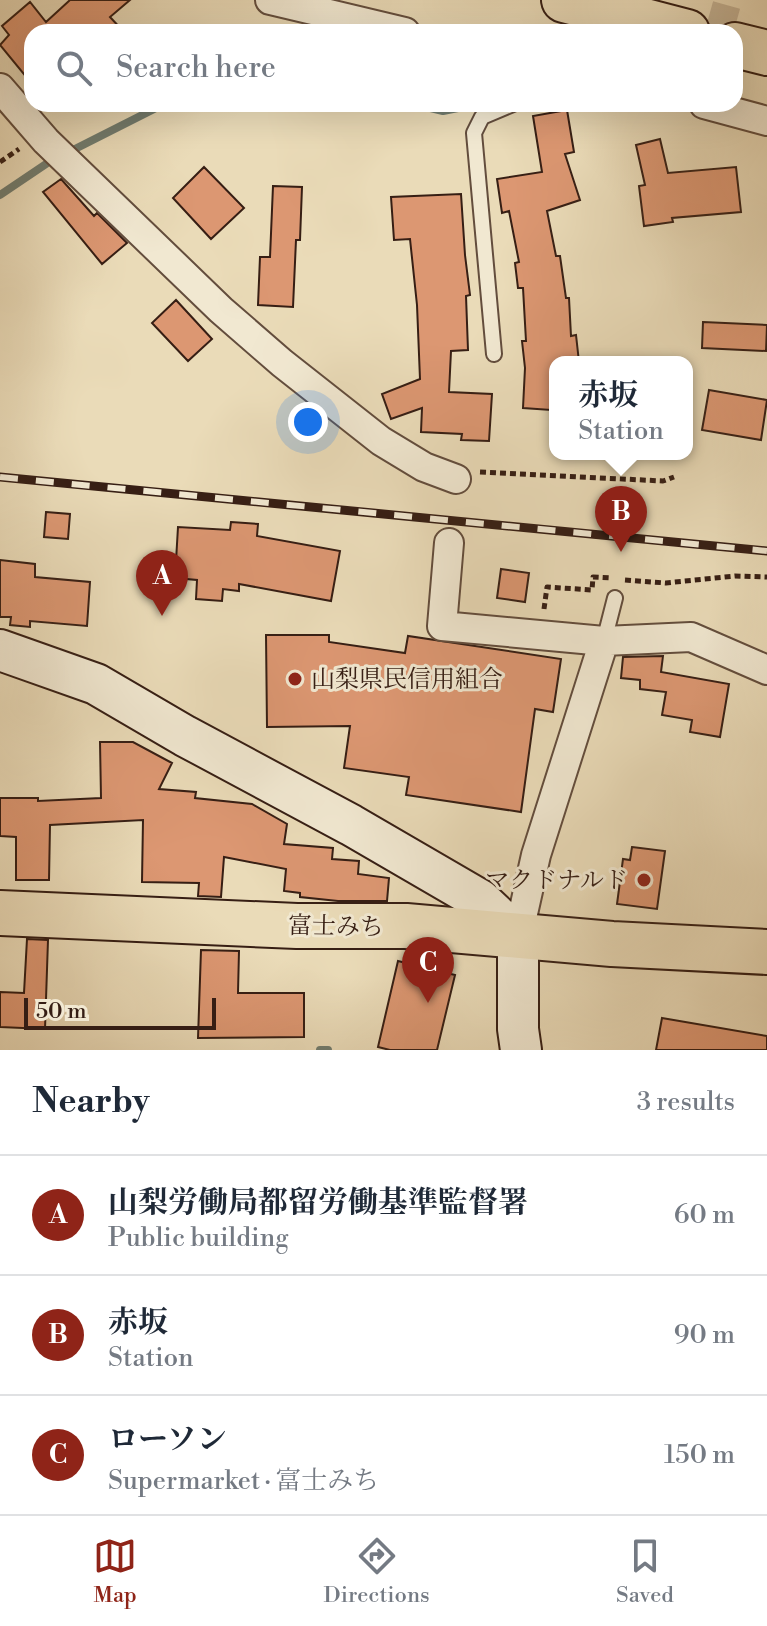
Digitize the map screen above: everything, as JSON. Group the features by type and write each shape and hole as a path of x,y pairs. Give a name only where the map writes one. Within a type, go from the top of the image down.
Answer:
{"highway":[{"path":"564,0 656,24"},
{"path":"743,47 767,53"},
{"name":"富士みち","path":"0,913 297,926 406,926 767,952"}],"street":[{"path":"270,0 371,24"},
{"path":"0,88 46,141 221,310 282,363 381,441 424,467 456,479"},
{"path":"734,112 767,121"},
{"path":"449,543 442,626 604,641 691,637 767,670"},
{"path":"521,1050 518,1029 518,936 536,855 604,641"},
{"path":"0,650 96,684 480,900 518,936"}],"lane":[{"path":"494,112 482,117 474,133 494,354"},
{"path":"604,641 615,598"}],"path":[{"path":"456,479 459,471 663,481 674,477"},
{"path":"541,635 547,587 592,590 593,577 620,576 666,583 735,576 767,577"}],"building":[{"path":"70,0 130,0 110,17 117,24 24,24 24,74 0,45 9,35 2,26 30,2 46,22"},
{"path":"567,112 574,152 565,154 580,200 547,211 556,256 560,256 566,298 569,298 571,336 576,335 578,356 549,356 549,410 523,408 525,368 522,341 526,341 523,288 518,288 515,263 519,262 509,211 502,213 497,179 542,172 533,116"},
{"path":"660,139 668,173 736,167 741,212 672,218 673,222 644,226 639,186 645,185 636,145"},
{"path":"204,167 244,208 211,239 173,198"},
{"path":"61,179 94,216 97,213 127,243 102,264 43,192"},
{"path":"273,186 302,187 293,307 258,305 260,257 270,257"},
{"path":"461,194 470,295 466,296 468,350 451,351 449,392 492,394 489,441 461,440 462,434 421,432 422,408 391,419 382,394 420,379 410,239 394,240 391,197"},
{"path":"176,300 212,339 188,361 152,323"},
{"path":"703,322 767,325 766,351 702,348"},
{"path":"709,390 767,400 761,440 702,430"},
{"path":"46,512 70,514 68,539 44,537"},
{"path":"231,522 258,524 257,536 340,551 331,601 239,584 239,591 223,589 222,601 196,599 197,580 175,578 178,527 230,530"},
{"path":"0,560 35,564 35,577 90,582 87,626 30,621 30,627 10,625 11,617 0,617"},
{"path":"501,569 529,573 525,602 497,598"},
{"path":"266,635 329,635 329,642 405,653 408,636 561,659 553,712 535,709 521,812 406,795 409,777 344,768 350,726 267,727"},
{"path":"663,656 661,672 729,684 720,737 690,732 692,720 662,715 666,692 640,689 640,680 621,678 623,657"},
{"path":"100,742 133,742 172,763 159,789 196,792 195,798 252,804 287,824 284,844 333,848 332,859 359,861 358,874 389,878 387,901 300,897 300,893 284,891 286,869 224,857 221,897 198,896 199,883 142,882 143,820 50,825 49,880 16,880 16,837 0,836 0,798 38,798 38,801 101,798"},
{"path":"632,847 665,851 657,909 617,904 623,859 630,860"},
{"path":"27,939 48,940 45,1029 0,1027 0,992 24,993"},
{"path":"201,950 239,951 238,993 304,993 304,1037 198,1038"},
{"path":"398,961 455,975 437,1050 378,1047"},
{"path":"662,1018 767,1036 767,1050 656,1050"}],"waterway":[{"path":"71,151 148,112"},
{"path":"0,195 46,164"},
{"path":"320,1050 328,1050"}],"tunnel":[{"path":"721,24 728,0"}],"railway":[{"path":"0,477 767,551"}],"place":[{"name":"赤坂","path":"621,552"},
{"name":"山梨労働局都留労働基準監督署","path":"162,616"},
{"name":"山梨県民信用組合","path":"295,679"},
{"name":"マクドナルド","path":"644,880"},
{"name":"ローソン","path":"428,1003"}]}
